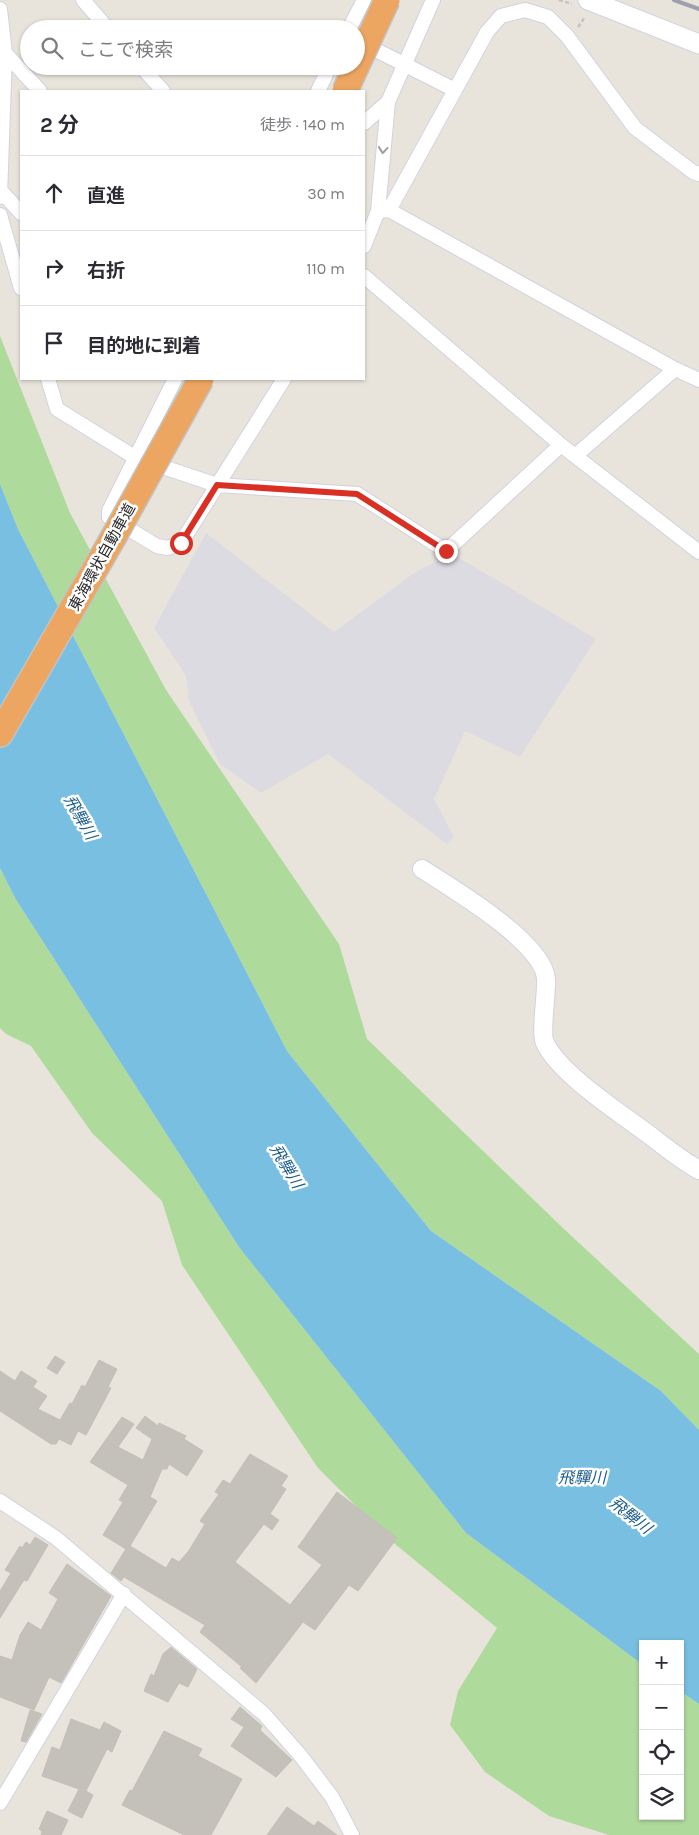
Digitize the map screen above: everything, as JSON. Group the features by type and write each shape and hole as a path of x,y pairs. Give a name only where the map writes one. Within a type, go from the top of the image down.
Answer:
{"highway":[{"path":"365,48 387,0"},
{"path":"345,90 352,75"},
{"name":"東海環状自動車道","path":"0,734 100,561 200,380"}],"main road":[{"path":"588,5 699,44"}],"street":[{"path":"83,0 100,20"},
{"path":"353,20 364,0"},
{"path":"383,210 388,102 433,0"},
{"path":"0,9 5,53 0,197"},
{"path":"365,244 487,32 501,16 525,10 548,17 567,36 635,128 692,172 699,174"},
{"path":"365,45 455,90"},
{"path":"5,53 20,69"},
{"path":"25,75 39,90"},
{"path":"149,75 162,90"},
{"path":"318,90 326,75"},
{"path":"365,122 388,102"},
{"path":"0,190 20,212"},
{"path":"383,210 675,369 699,380"},
{"path":"0,215 20,285"},
{"path":"365,277 561,445 699,552"},
{"path":"575,456 675,369"},
{"path":"48,380 56,408 136,458 217,485 357,494 446,551 561,445"},
{"path":"175,380 136,458 110,504 109,517 157,546 168,548 181,543 283,380"},
{"path":"422,869 525,942 542,963 546,978 544,1042 552,1054 585,1087 699,1170"},
{"path":"0,1501 56,1538 264,1714 300,1755 332,1797 352,1835"},
{"path":"0,1803 124,1594"}],"path":[{"path":"567,36 582,23 588,5"}],"shaded area":[{"path":"206,533 334,632 417,571 453,554 596,639 520,757 465,731 434,799 454,837 447,844 328,754 261,793 220,764 189,701 186,676 154,628"}],"green space":[{"path":"0,336 70,513 166,690 339,944 367,1039 565,1230 699,1354 699,1430 661,1391 431,1231 287,1051 18,529 0,484"},
{"path":"0,868 15,898 239,1247 466,1533 639,1662 639,1820 684,1820 684,1694 699,1704 699,1835 609,1835 549,1816 485,1772 450,1725 458,1691 497,1628 389,1539 318,1468 182,1265 162,1201 92,1133 31,1046 6,1034 0,1028"}],"water":[{"name":"飛驒川","path":"0,484 18,529 287,1051 431,1231 661,1391 699,1430 699,1704 684,1694 684,1640 639,1640 639,1662 466,1533 239,1247 15,898 0,868"}],"building":[{"path":"55,1356 65,1362 57,1374 47,1368"},
{"path":"99,1360 117,1369 108,1387 111,1388 86,1435 78,1431 71,1445 59,1439 56,1444 51,1444 0,1411 0,1371 15,1381 21,1371 37,1381 33,1387 47,1396 38,1409 60,1420 70,1403 72,1404 82,1385 85,1387"},
{"path":"145,1416 158,1426 159,1423 186,1436 184,1439 203,1451 187,1476 169,1464 167,1469 162,1469 150,1497 157,1501 130,1546 166,1568 172,1558 179,1562 188,1552 205,1524 200,1521 219,1494 215,1492 223,1480 230,1484 250,1454 288,1476 281,1486 286,1489 270,1514 279,1520 272,1530 264,1524 235,1562 290,1605 322,1565 298,1547 337,1492 397,1538 358,1591 349,1585 315,1630 303,1622 256,1683 240,1668 242,1667 200,1632 205,1625 124,1577 121,1581 111,1573 126,1549 103,1535 123,1502 119,1500 128,1485 90,1462 122,1417 134,1424 118,1447 143,1460 152,1439 136,1428"},
{"path":"35,1537 48,1545 27,1581 24,1580 0,1618 0,1591 11,1573 5,1570 20,1546 22,1548 26,1542 30,1545"},
{"path":"67,1564 111,1596 61,1683 49,1677 34,1710 0,1697 0,1656 12,1660 20,1635 28,1622 41,1630 58,1599 49,1593"},
{"path":"171,1647 197,1669 188,1687 179,1683 168,1702 144,1691 151,1674 154,1676 163,1654"},
{"path":"240,1707 262,1726 260,1730 292,1760 276,1777 231,1746 244,1727 231,1719"},
{"path":"30,1710 42,1714 26,1742 21,1741"},
{"path":"71,1719 100,1730 104,1722 121,1731 112,1752 107,1749 86,1791 93,1795 82,1818 68,1811 79,1789 42,1776 52,1747 60,1750"},
{"path":"164,1731 202,1749 198,1756 242,1779 211,1835 184,1835 122,1805 130,1790 132,1791"},
{"path":"287,1807 314,1826 318,1821 337,1835 267,1835"},
{"path":"47,1811 68,1820 61,1835 41,1835 42,1831 39,1829"}],"railway":[{"path":"674,0 699,9"}],"route":[{"path":"181,543 217,485 357,494 446,551"}],"water label":[{"name":"飛騨川","path":"81,817"},
{"name":"飛騨川","path":"287,1166"},
{"name":"飛騨川","path":"631,1515"}]}
